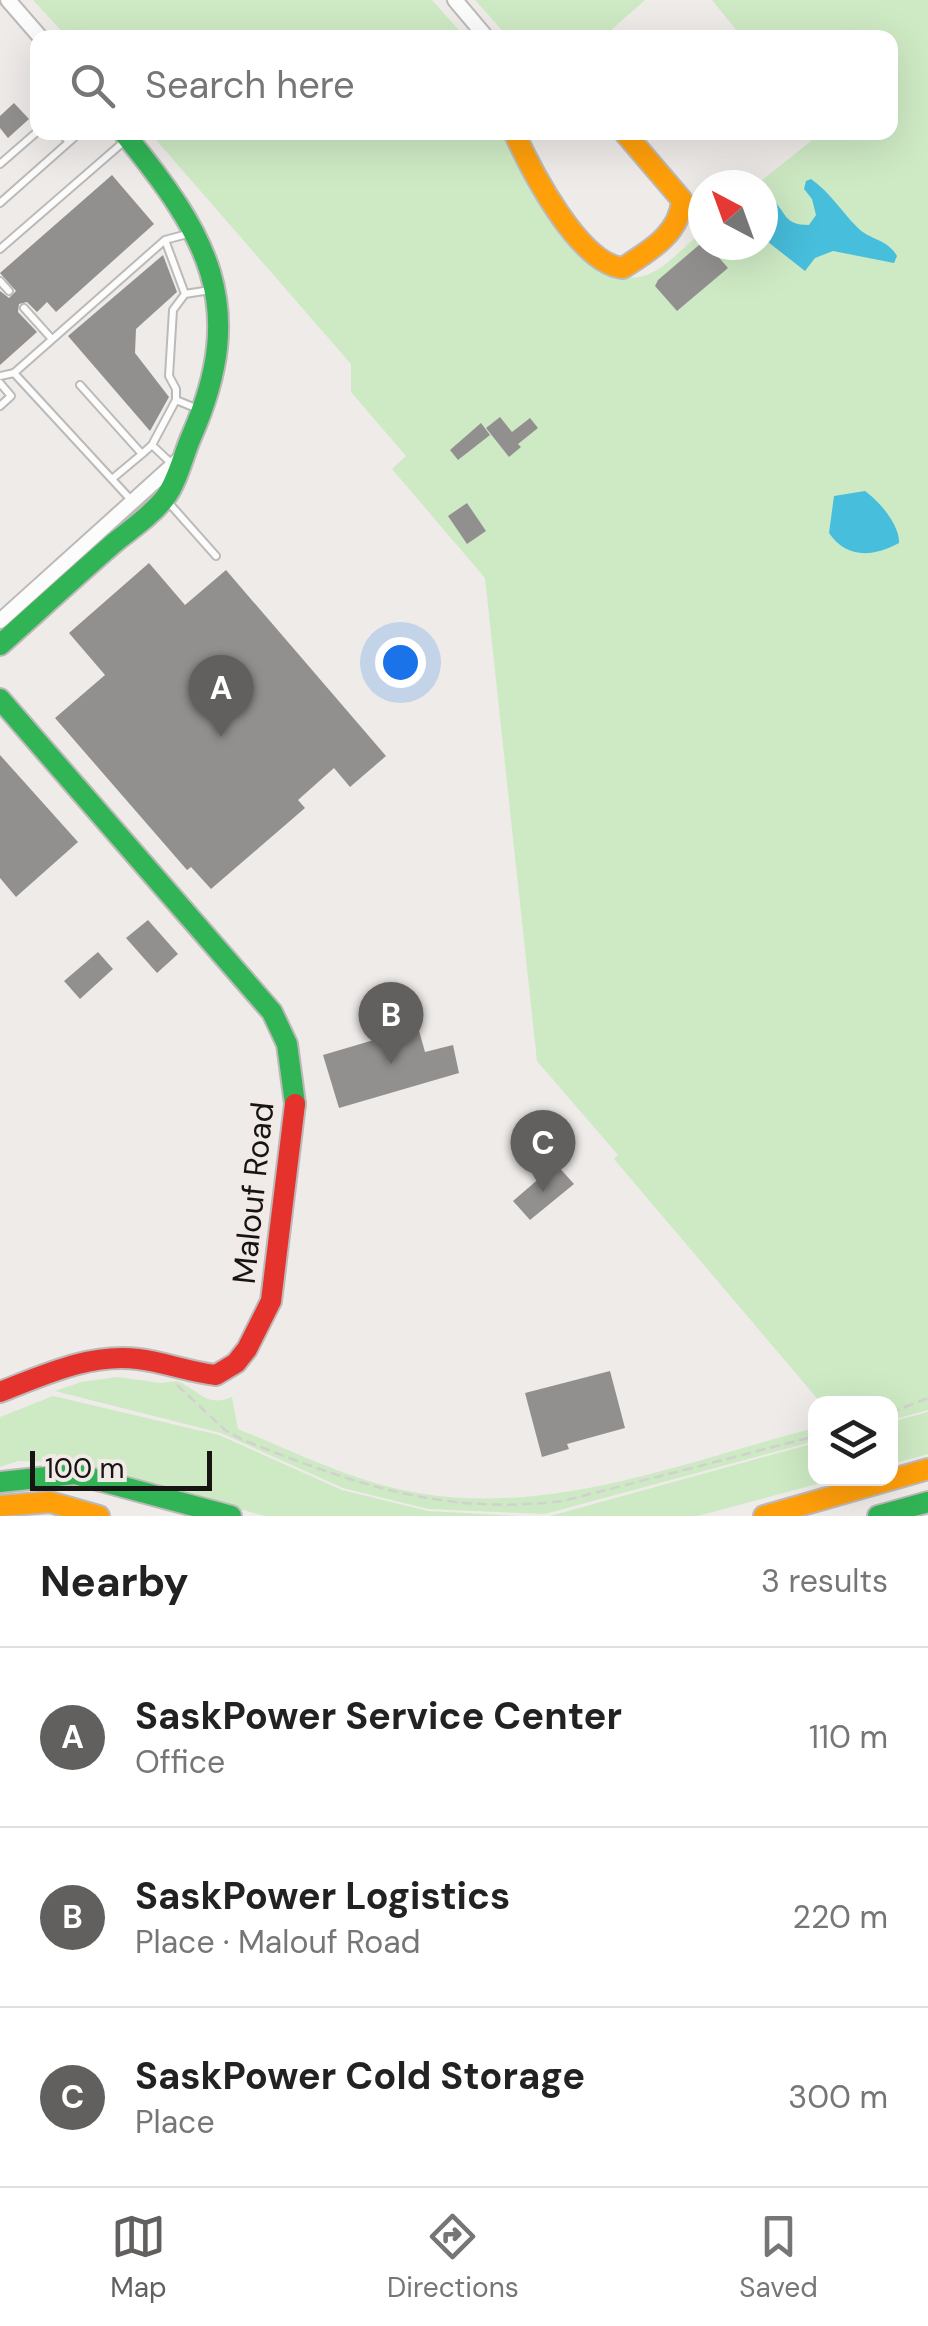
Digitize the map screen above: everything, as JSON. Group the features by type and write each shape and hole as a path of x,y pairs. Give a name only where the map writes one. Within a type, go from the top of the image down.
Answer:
{"main road":[{"path":"0,645 165,498 215,374 216,289 198,232 170,186 129,140"},
{"path":"517,140 540,184 588,246 607,265 623,268 679,224 683,212 682,200 631,140"},
{"name":"Malouf Road","path":"0,699 272,1012 287,1044 295,1096 274,1288 265,1318 236,1363 216,1375 141,1360 105,1358 0,1392"},
{"path":"764,1516 928,1469"},
{"path":"0,1482 76,1474 231,1516"},
{"path":"0,1506 30,1500 60,1502 99,1516"},
{"path":"878,1516 928,1502"}],"street":[{"path":"8,0 33,30"},
{"path":"455,0 480,30"},
{"path":"0,621 178,460"}],"lane":[{"path":"0,164 30,137"},
{"path":"0,249 121,140"},
{"path":"0,203 69,142"},
{"path":"0,406 12,396 0,379 14,373 165,240 198,232"},
{"path":"165,240 185,294"},
{"path":"0,281 9,291"},
{"path":"112,478 152,445 176,400 176,389 169,376 173,310 185,294 216,289"},
{"path":"24,308 52,338"},
{"path":"14,373 132,501"},
{"path":"80,385 142,454"},
{"path":"176,400 203,410"},
{"path":"152,445 178,460"},
{"path":"165,498 216,556"}],"path":[{"path":"172,1382 225,1430 243,1440 384,1492 439,1504 496,1506 563,1501 808,1438"},
{"path":"898,1410 928,1398"}],"green space":[{"path":"33,0 432,0 459,30 61,30"},
{"path":"475,0 645,0 611,30 502,30"},
{"path":"712,0 928,0 928,1410 898,1418 898,1396 815,1396 614,1159 618,1155 537,1061 485,578 392,469 406,456 351,392 351,364 156,140 513,140 602,270 633,278 645,275 688,244 688,260 778,260 778,170 775,170 812,140 898,140 898,30 736,30"},
{"path":"117,1377 161,1383 177,1381 209,1399 232,1397 238,1429 372,1482 418,1493 469,1498 519,1497 619,1481 808,1430 808,1443 545,1514 428,1509 343,1488 221,1433 55,1391 81,1382"},
{"path":"53,1396 219,1435 342,1490 428,1511 519,1516 265,1516 62,1462 18,1461 0,1467 0,1417"},
{"path":"928,1412 928,1454 898,1462 898,1420"},
{"path":"808,1445 810,1486 698,1516 550,1516"}],"water":[{"path":"811,179 862,231 893,250 897,256 894,263 833,251 815,258 805,271 778,250 778,207 794,223 809,225 816,215 812,199 804,189"},
{"path":"865,491 888,514 899,543 870,553 844,548 829,533 834,496"}],"building":[{"path":"14,103 29,119 8,138 0,128 0,116"},
{"path":"112,175 154,224 56,312 47,302 37,312 27,302 19,304 18,312 37,332 0,365 0,291 9,298 16,291 0,273"},
{"path":"688,254 688,260 721,260 728,268 677,311 655,286"},
{"path":"163,255 177,292 136,329 135,353 169,397 150,431 68,336"},
{"path":"500,417 512,432 530,418 538,428 509,457 486,428"},
{"path":"481,423 490,435 458,460 450,450"},
{"path":"467,503 486,531 467,544 448,516"},
{"path":"149,563 185,605 226,570 386,756 350,787 334,768 298,800 305,808 211,889 191,867 187,870 55,718 105,675 69,633"},
{"path":"0,755 78,842 16,897 0,878"},
{"path":"148,920 178,954 157,973 126,938"},
{"path":"98,952 113,969 80,999 64,981"},
{"path":"418,1027 425,1052 453,1045 459,1073 339,1108 323,1055"},
{"path":"556,1164 574,1184 530,1220 513,1201"},
{"path":"610,1371 625,1428 567,1444 569,1449 542,1457 525,1393"}],"traffic: fast":[{"path":"0,645 165,498 209,389 217,347 217,309 210,273 177,204 129,140"},
{"path":"0,699 272,1012 287,1044 295,1104"},
{"path":"0,1482 75,1474 231,1516"},
{"path":"878,1516 928,1502"}],"traffic: slow":[{"path":"518,140 544,191 574,233 606,263 623,268 669,232 676,223 682,200 631,140"},
{"path":"764,1516 928,1469"},
{"path":"0,1506 50,1502 99,1516"}],"traffic: jam":[{"path":"0,1392 102,1359 138,1359 216,1375 236,1363 271,1301 295,1104"}],"place":[{"name":"SaskPower Service Center","path":"221,737"},
{"name":"SaskPower Logistics","path":"391,1064"},
{"name":"SaskPower Cold Storage","path":"543,1192"}]}
